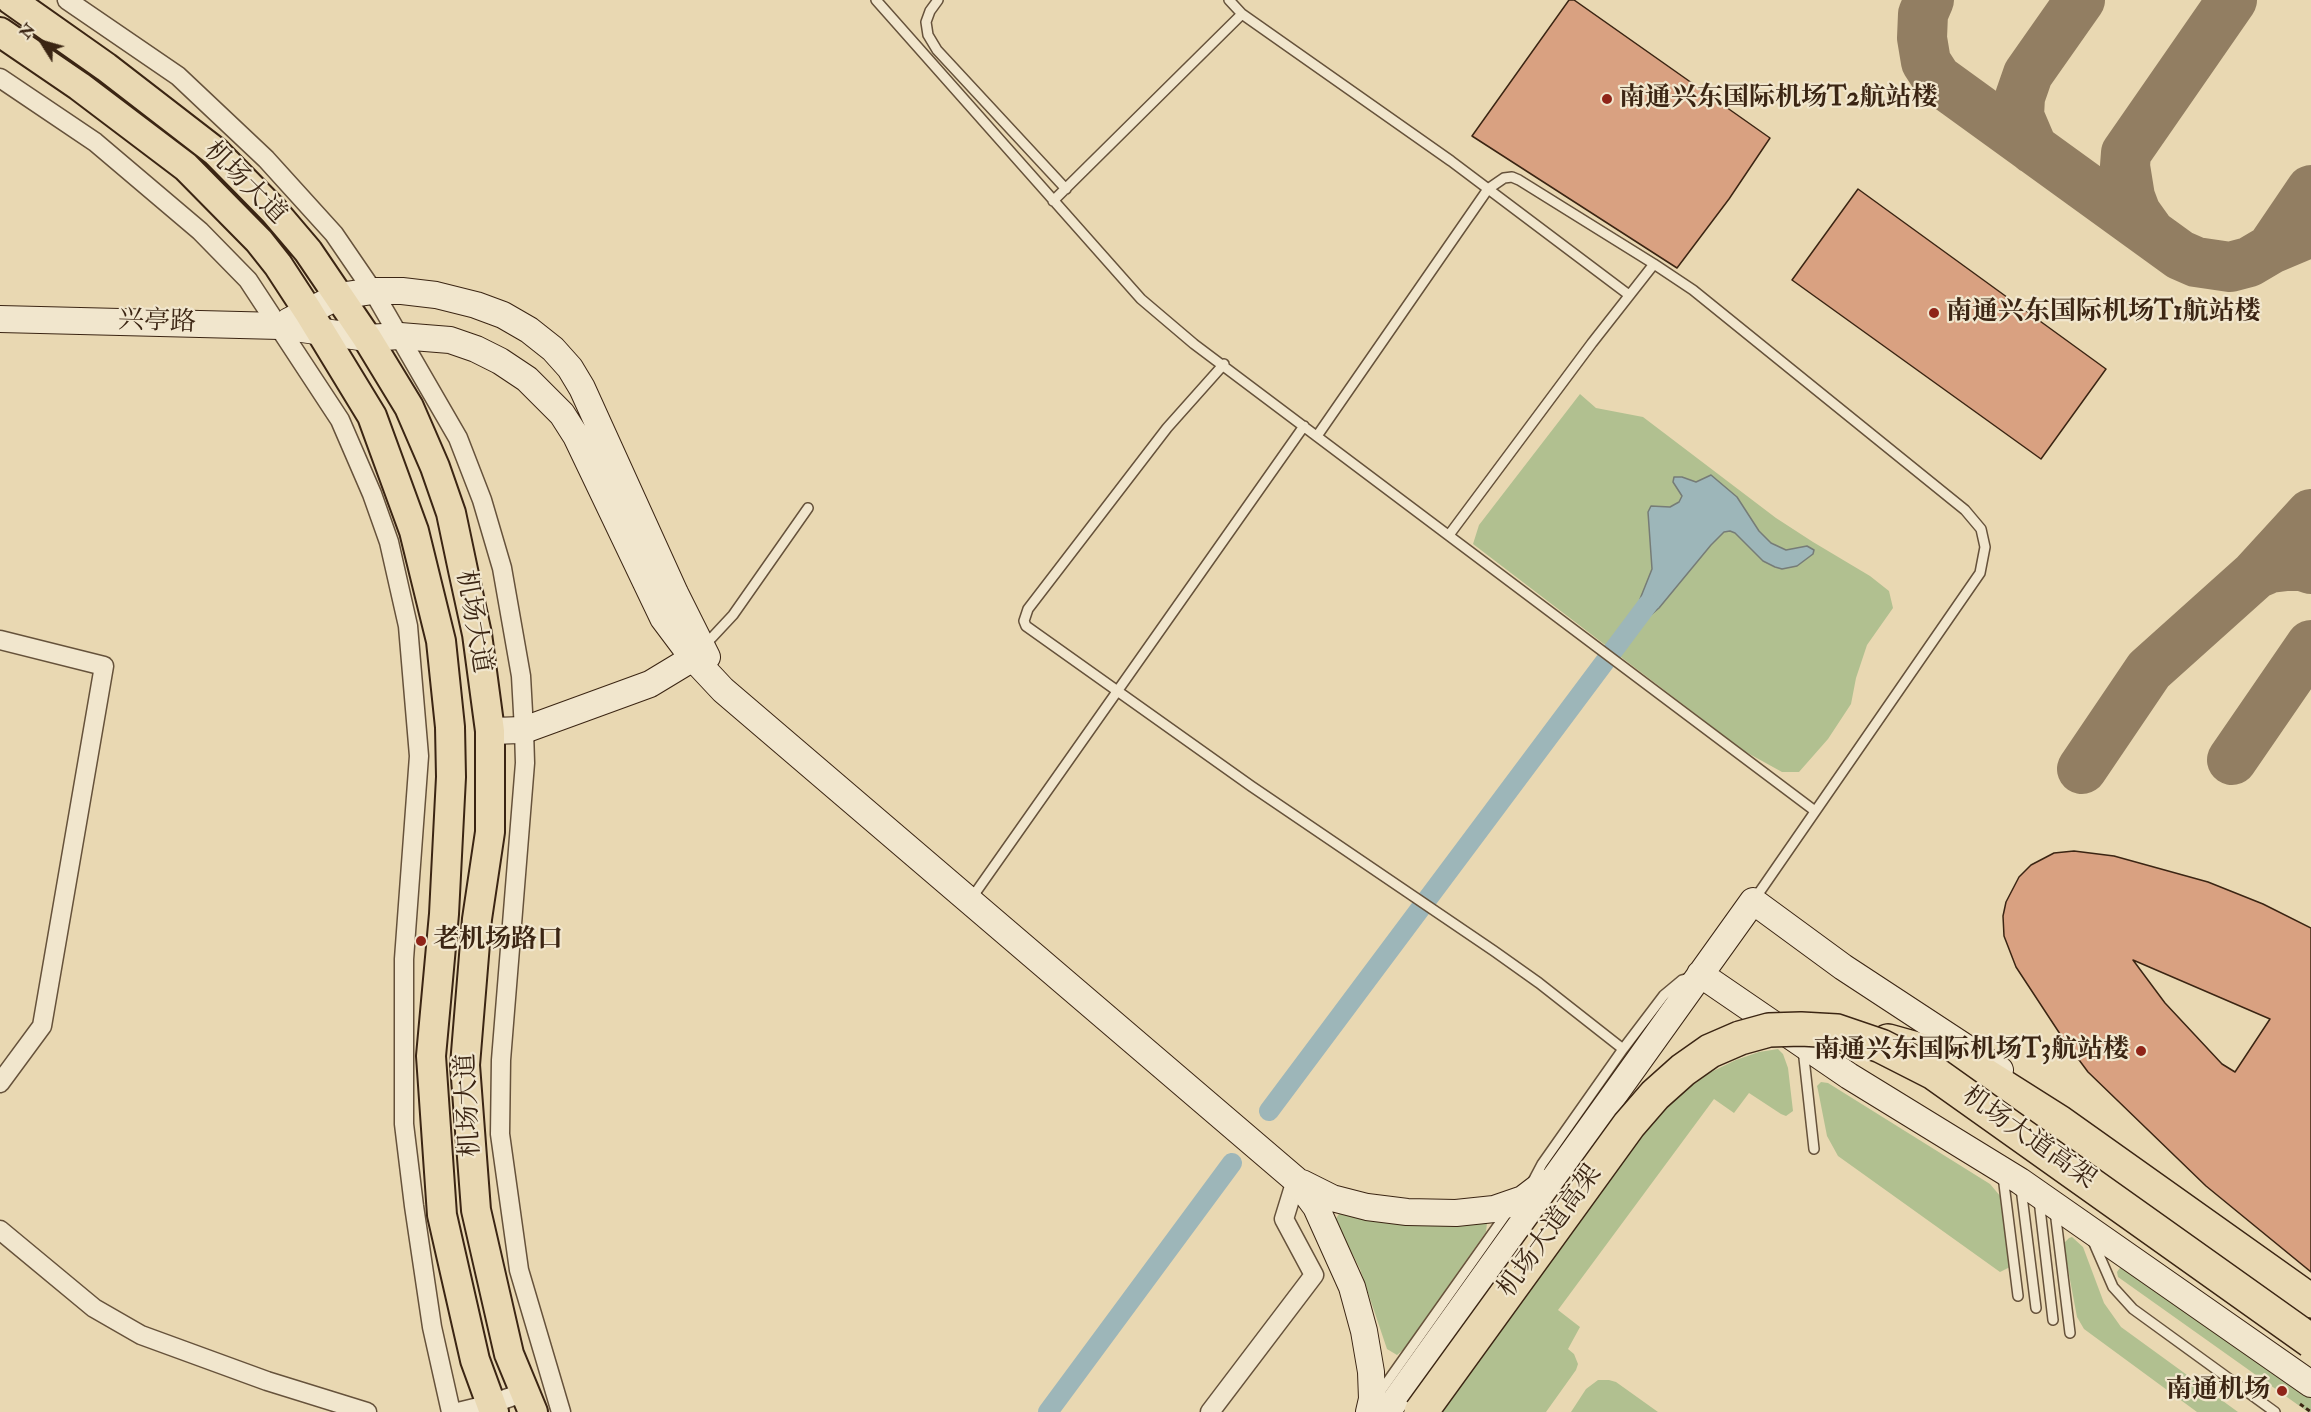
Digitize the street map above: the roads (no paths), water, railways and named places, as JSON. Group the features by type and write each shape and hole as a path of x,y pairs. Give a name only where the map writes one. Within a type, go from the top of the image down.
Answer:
{"highway":[{"name":"机场大道高架","path":"1420,1412 1629,1125 1655,1095 1683,1070 1710,1051 1740,1038 1769,1030 1837,1031 1881,1046 1934,1073 2311,1341"},
{"path":"1837,1031 1879,1038 1980,1072 2059,1122 2311,1301"}],"main road":[{"name":"机场大道","path":"10,0 106,67 216,152 308,250 367,338 409,407 451,513 477,634 490,731 490,831 477,919 465,1065 476,1210 509,1354 529,1402"},
{"name":"机场大道","path":"0,32 79,86 186,167 259,241 278,265 372,416 414,531 441,641 450,728 451,777 444,914 431,1056 442,1215 475,1360 493,1408"}],"street":[{"path":"67,0 186,83 266,159 326,226 373,291 400,336 458,438 482,500 502,568 521,676 524,730 524,774 501,1060 500,1134 519,1270 561,1412"},
{"path":"0,78 95,142 200,231 248,280 340,420 363,472 389,542 408,626 419,756 404,959 404,1124 432,1327 451,1412"},
{"path":"314,321 339,296 373,291 402,291 436,295 476,305 503,315 529,330 553,349 570,368 582,388 675,593 698,653 723,690 1296,1180 1316,1207 1352,1287 1364,1331 1371,1372 1373,1411"},
{"name":"兴亭路","path":"0,319 280,326 314,321 367,338 400,336 450,340 476,349 500,361 527,379 562,414 576,436 663,618 698,653"},
{"path":"0,640 104,666 42,1026 0,1083"},
{"path":"490,731 524,730 650,684 698,653"},
{"path":"1296,1180 1332,1198 1367,1207 1407,1212 1456,1213 1494,1209 1519,1200 1551,1167 1700,974 1753,901 1843,967 1973,1051 2311,1291"},
{"path":"1700,974 1849,1076 2029,1187 2311,1384"},
{"path":"1373,1411 1513,1235 1551,1167"},
{"path":"1210,1412 1314,1275 1284,1219 1296,1180"},
{"path":"0,1230 94,1308 141,1335 267,1381 367,1412"},
{"path":"459,1412 529,1402"}],"lane":[{"path":"876,0 1141,299 1194,344 1224,364 1815,811"},
{"path":"938,0 926,22 928,35 937,50 1066,189"},
{"path":"1229,0 1242,14 1488,189 1629,295"},
{"path":"1053,201 1242,14"},
{"path":"1317,436 1488,189 1504,178 1512,177 1693,290 1950,497 1981,529 1985,547 1980,573 1753,901"},
{"path":"1449,535 1654,264"},
{"path":"1224,364 1167,428 1025,616 1024,621 1030,630 1251,786 1539,983 1623,1049"},
{"path":"970,901 1304,426"},
{"path":"698,653 733,615 808,508"},
{"path":"1551,1167 1623,1049 1664,994 1682,980 1700,974"},
{"path":"1802,1043 1814,1149"},
{"path":"2018,1296 2029,1187"},
{"path":"2029,1187 2036,1308"},
{"path":"2029,1187 2053,1320"},
{"path":"2029,1187 2070,1333"},
{"path":"1513,1235 1519,1200"},
{"path":"1373,1411 1519,1200"},
{"path":"2083,1224 2098,1251 2113,1287 2121,1298 2275,1412"}],"water":[{"path":"1711,475 1737,497 1759,531 1771,543 1786,550 1807,546 1814,550 1813,554 1797,566 1782,569 1763,561 1735,533 1724,532 1659,608 1652,614 1643,611 1640,599 1652,569 1648,512 1651,506 1670,507 1679,502 1682,496 1673,482 1674,477 1696,482"}],"waterway":[{"path":"1269,1111 1648,604"},
{"path":"1048,1412 1232,1163"}],"place":[{"name":"南通兴东国际机场T2航站楼","path":"1607,99"},
{"name":"南通兴东国际机场T1航站楼","path":"1934,313"},
{"name":"老机场路口","path":"421,941"},
{"name":"南通兴东国际机场T3航站楼","path":"2141,1051"},
{"name":"南通机场","path":"2282,1391"}]}
